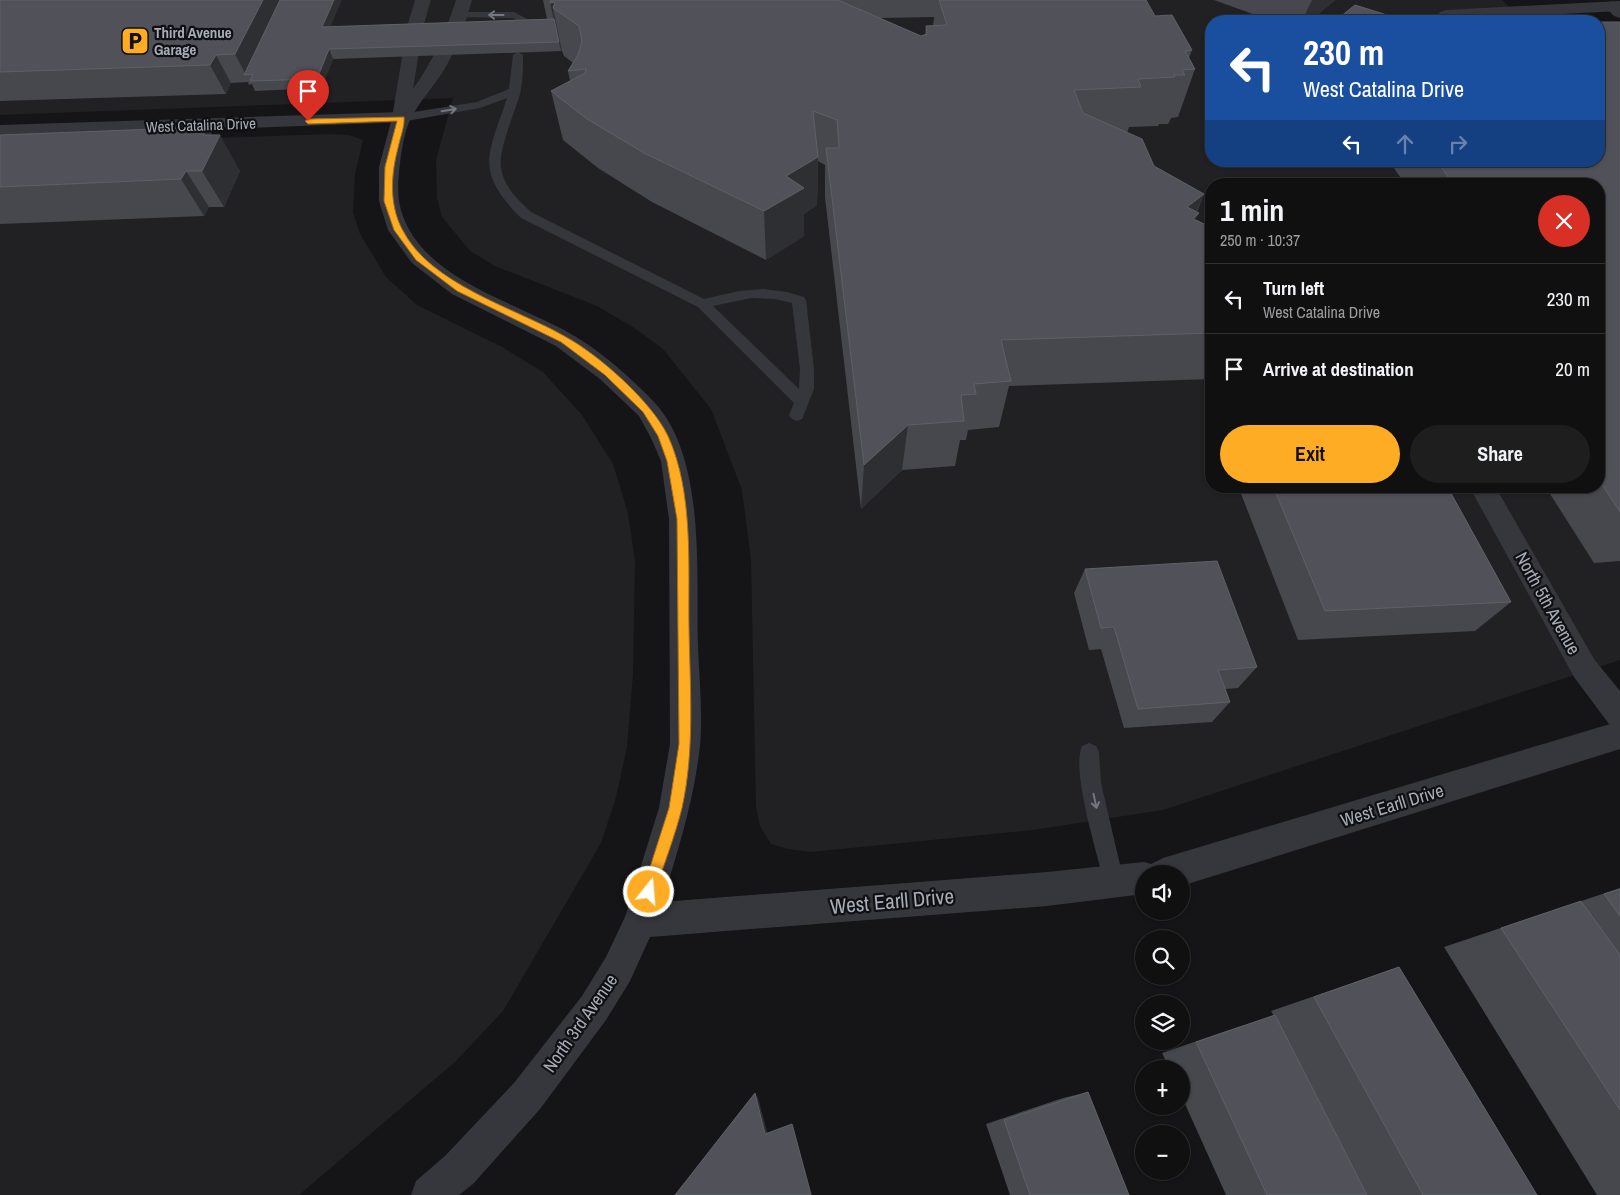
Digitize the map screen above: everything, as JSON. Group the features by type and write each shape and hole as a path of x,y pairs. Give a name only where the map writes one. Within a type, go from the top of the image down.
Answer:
{"street":[{"name":"North 3rd Avenue","path":"423,0 415,27 406,76 402,118 389,167 389,201 398,230 419,258 460,289 564,340 608,373 647,410 663,436 673,461 682,519 685,744 675,808 640,921 618,969 599,1000 527,1096 459,1170 430,1195"},
{"path":"1469,0 1484,15"},
{"name":"North 3rd Avenue","path":"402,118 436,68 454,32 461,8"},
{"path":"1444,13 1465,15"},
{"name":"West Catalina Drive","path":"0,131 402,118"},
{"name":"North 5th Avenue","path":"1486,493 1584,668 1620,714"},
{"name":"West Earll Drive","path":"1190,867 1620,734"},
{"name":"West Earll Drive","path":"640,921 1129,880"}],"lane":[{"path":"461,8 514,15 522,19 521,30"},
{"path":"518,55 515,91 494,165 499,182 507,197 526,215 703,304 802,401"},
{"path":"402,118 480,105 515,91"},
{"path":"703,304 734,294 782,294 799,300 807,369 807,389 797,415"},
{"path":"1088,752 1091,783 1129,880"}],"shaded area":[{"path":"0,0 1502,0 1518,15 1205,15 1205,167 1605,167 1605,126 1620,39 1620,660 1163,810 1033,830 810,852 771,844 760,826 756,807 751,560 742,490 711,409 663,349 633,327 597,306 495,266 470,251 442,217 437,198 436,160 453,98 0,115"},
{"path":"327,134 349,135 363,140 355,174 353,212 360,234 386,277 417,305 502,347 543,372 582,415 613,464 628,513 635,561 633,675 627,747 616,797 601,843 503,1011 456,1061 299,1195 0,1195 0,146"}],"building":[{"name":"Third Avenue Garage","path":"0,0 263,0 235,54 216,55 210,65 0,72"},
{"path":"280,0 334,0 322,27 554,19 559,42 329,49 317,79 250,81 253,74 244,75"},
{"path":"551,0 838,0 921,36 927,34 926,26 947,25 939,0 1146,0 1155,16 1172,15 1192,50 1185,51 1195,69 1182,70 1185,75 1174,75 1175,77 1138,79 1141,87 1074,90 1083,113 1142,139 1154,166 1204,194 1187,207 1199,213 1193,219 1205,224 1205,333 1001,340 1011,381 974,384 976,394 961,395 964,421 908,425 864,465 826,148 839,148 837,120 813,111 818,157 786,176 804,188 764,211 644,153 587,119 551,91 585,73 586,69 568,71 578,55 582,41 579,26 553,8 555,2 550,3"},
{"path":"1355,5 1387,15 1342,15"},
{"path":"1605,22 1620,22 1620,512 1605,489 1605,178 1449,178 1441,167 1605,167"},
{"path":"208,127 203,135 220,135 202,171 186,171 181,179 0,187 0,135"},
{"path":"1276,493 1451,493 1511,602 1325,611"},
{"path":"1217,561 1257,667 1218,670 1230,702 1138,709 1114,627 1101,628 1085,569"},
{"path":"1620,889 1620,916 1604,894"},
{"path":"1581,901 1620,955 1620,1110 1501,928"},
{"path":"1399,967 1537,1195 1423,1195 1314,997"},
{"path":"1275,1015 1367,1195 1267,1195 1196,1042"},
{"path":"1088,1092 1129,1195 1030,1195 1004,1120"},
{"path":"755,1093 765,1134 792,1124 811,1195 675,1195"}],"place":[{"name":"Third Avenue Garage","path":"135,41"}],"route":[{"path":"308,121 402,118 389,167 389,201 398,230 419,258 460,289 564,340 608,373 647,410 663,436 673,461 682,519 685,744 675,808 649,892"}]}
